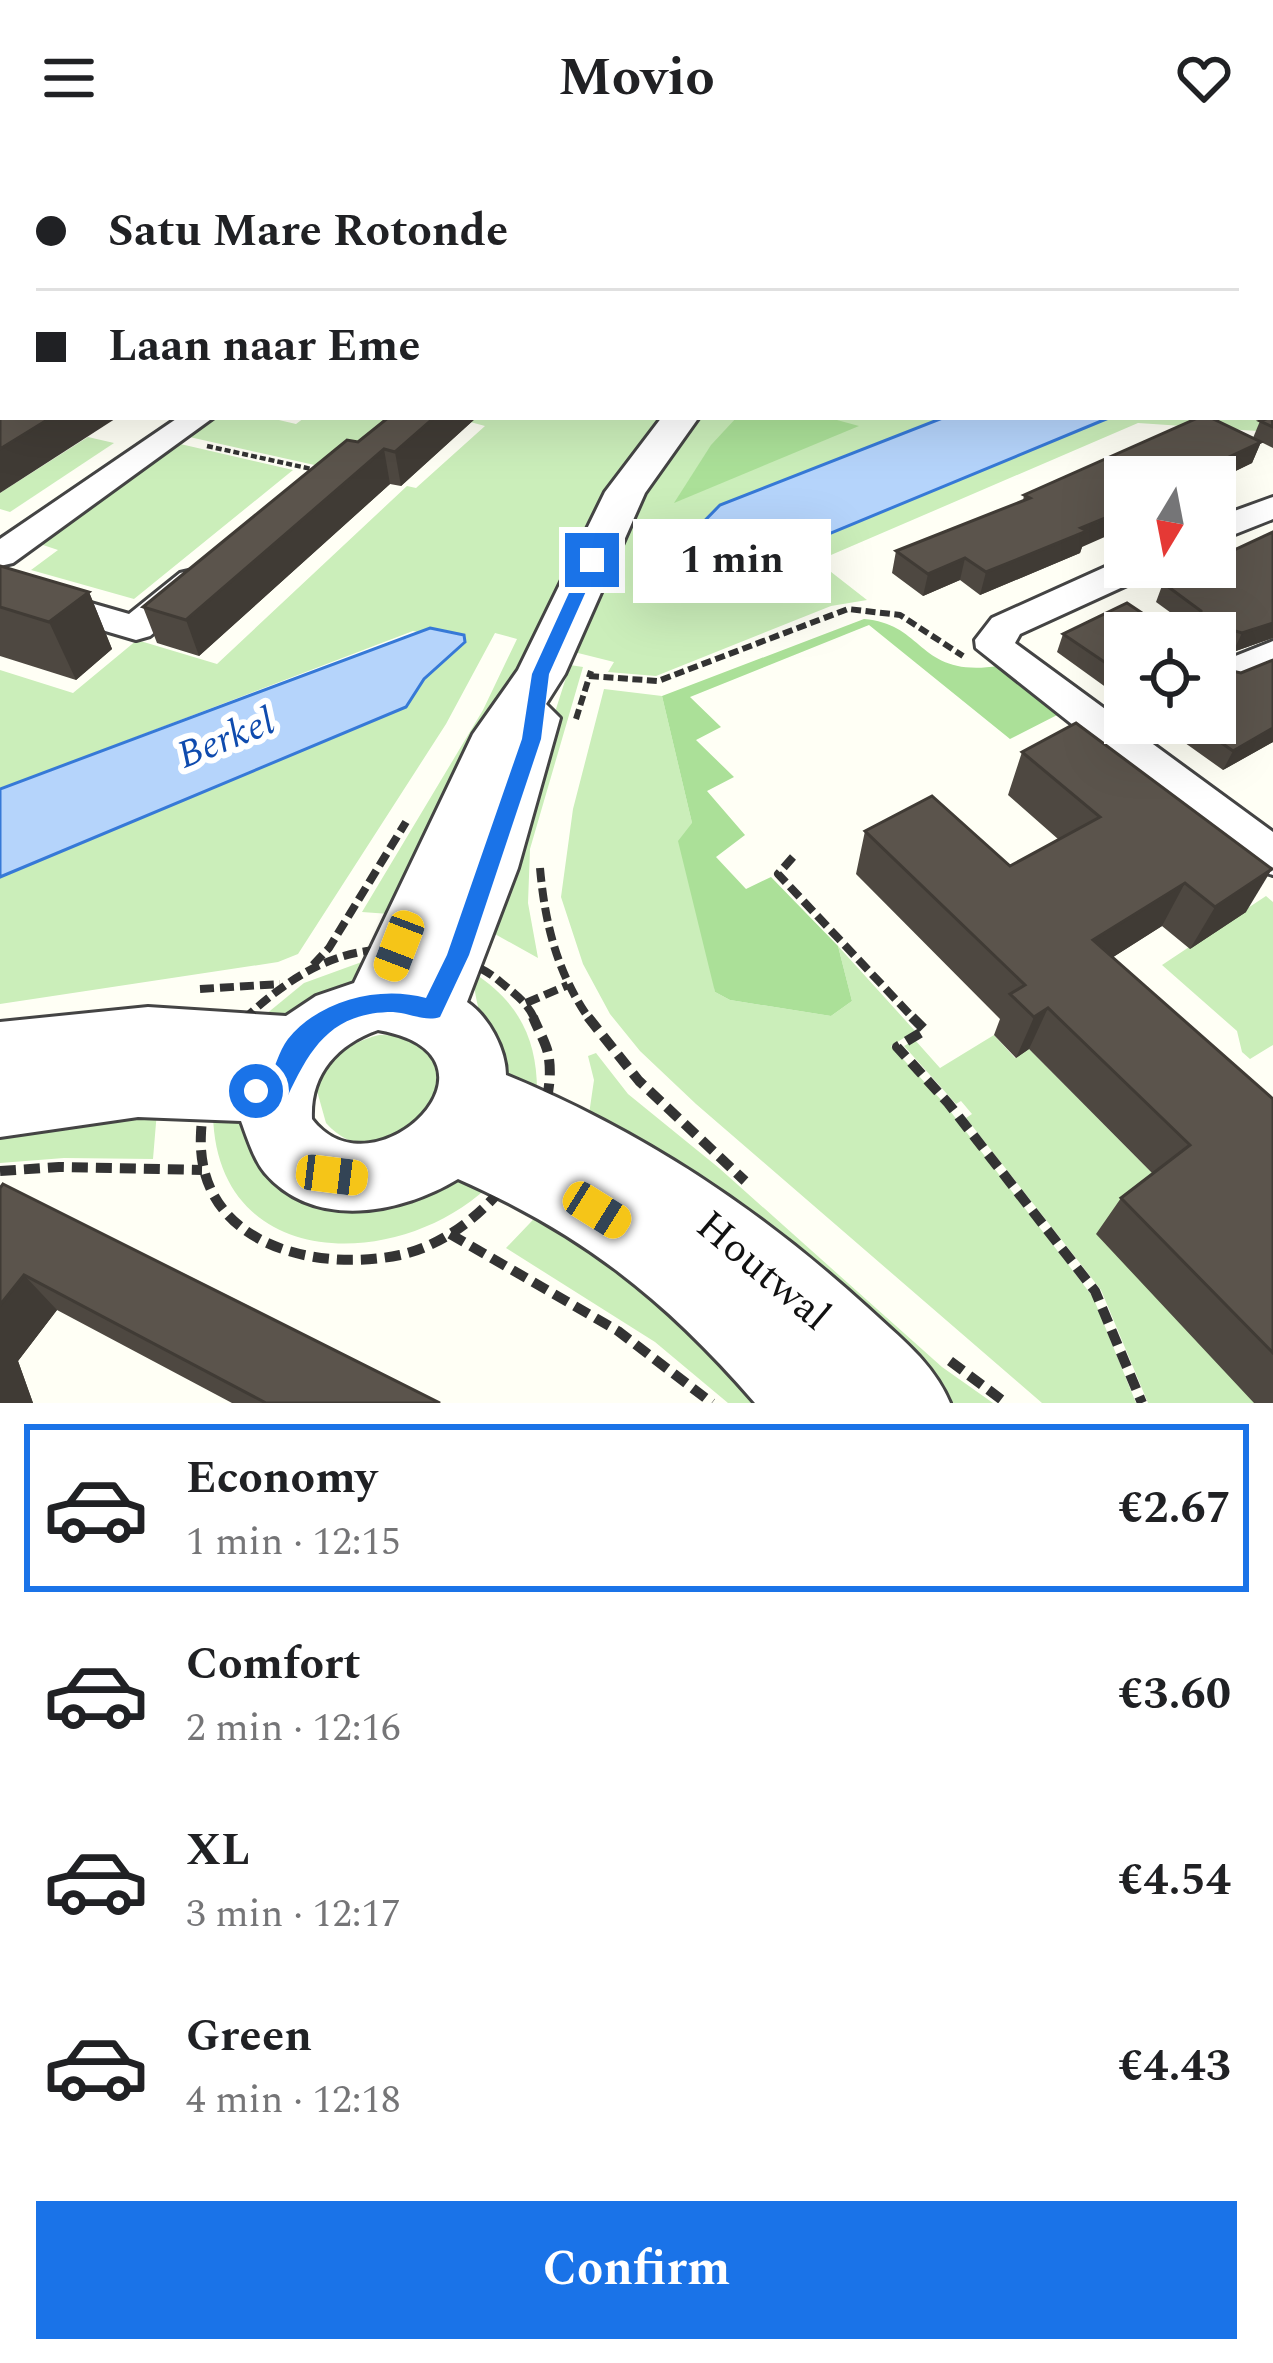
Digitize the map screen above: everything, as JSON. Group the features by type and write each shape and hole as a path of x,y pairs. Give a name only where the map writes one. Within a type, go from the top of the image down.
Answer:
{"street":[{"path":"417,978 468,1043 475,1067 461,1117 423,1160 394,1173 363,1179 332,1175 307,1164 287,1145 277,1122 286,1071 332,1017 417,978 565,675 617,507 679,420"},
{"path":"0,555 176,424"},
{"path":"1236,522 1273,507"},
{"path":"0,588 136,628 226,554"},
{"path":"1120,588 1006,626 995,640 1000,655 1273,857"},
{"path":"1236,672 1273,654"},
{"path":"0,1051 168,1033 216,1059 286,1071"},
{"path":"0,1105 85,1091 216,1059"},
{"name":"Houtwal","path":"461,1117 665,1193 744,1250 908,1403"},
{"name":"Houtwal","path":"533,1147 725,1310 810,1403"}],"path":[{"path":"176,424 324,472 316,480"},
{"path":"569,742 565,675 658,681 848,609 900,615 960,656 1000,655"},
{"path":"526,1003 568,985 542,922 542,851"},
{"path":"793,857 778,874 926,1030 897,1047 948,1103 1095,1291 1142,1403"},
{"path":"355,952 417,978 484,967 526,1003 542,1030 550,1061 551,1095 533,1147 491,1206 450,1234 388,1258 323,1261 265,1244 222,1208 203,1170 196,1134 216,1059 254,1006 312,967 355,952"},
{"path":"0,1172 59,1166 203,1170"},
{"path":"450,1234 618,1331 712,1403"}],"green space":[{"path":"208,420 296,424 301,420 416,420 328,468 185,436"},
{"path":"463,420 1273,420 1273,432 1138,423 817,561 867,600 831,606 656,676 608,672 614,662 530,641 403,915 362,912 483,710 517,639 495,633 446,724 298,954 278,962 0,1004 0,877 406,707 424,679 465,642 413,631 0,789 0,670 73,693 137,640 217,664 407,486 416,488 485,426"},
{"path":"734,420 837,420 859,426 674,503 711,445"},
{"path":"88,437 114,443 10,512 0,509 0,493"},
{"path":"176,443 293,470 134,599 31,570 58,550 34,542"},
{"path":"864,619 900,630 936,658 952,664 998,666 1061,713 1010,739 869,625 690,697 721,727 696,740 734,777 707,791 745,835 716,857 746,889 771,877 838,946 852,1001 831,1016 730,1000 715,992 678,841 692,823 662,696"},
{"path":"570,665 583,667 530,849 528,903 538,958 486,929"},
{"path":"604,689 662,696 692,823 715,992 730,1000 831,1016 852,1001 838,946 915,1031 891,1046 944,1103 1093,1297 1136,1403 1042,1403 696,1104 640,1051 610,1014 583,964 561,897 573,809"},
{"path":"1266,896 1273,902 1273,1045 1250,1059 1242,1052 1237,1031 1162,965"},
{"path":"370,959 370,974 298,1016 254,1024 304,983"},
{"path":"474,973 502,996 522,1023 533,1054 537,1091 516,1087 501,1062 481,1017"},
{"path":"379,1035 416,1041 434,1059 436,1083 426,1108 407,1129 382,1142 354,1142 326,1123 317,1091 339,1054"},
{"path":"994,1035 1015,1058 1029,1049 1165,1186 1254,1403 1148,1403 1101,1290 966,1118 972,1114 961,1101 956,1104 904,1046 915,1040 940,1068"},
{"path":"596,1053 628,1094 719,1168 942,1367 993,1403 926,1403 587,1128 594,1080 588,1056"},
{"path":"158,1099 153,1159 0,1163 0,1118"},
{"path":"222,1106 446,1181 494,1181 456,1211 413,1232 367,1242 321,1242 280,1230 246,1205 222,1167 213,1114"},
{"path":"550,1202 787,1403 728,1403 655,1342 506,1248"}],"water":[{"path":"937,420 1104,420 761,562 723,573 675,563 679,547 720,505"},
{"name":"Berkel","path":"430,628 464,635 465,642 424,679 406,707 0,877 0,789"}],"building":[{"path":"0,420 47,420 0,449"},
{"path":"385,420 432,420 395,452 384,449 186,620 143,607 347,440 358,442"},
{"path":"1193,420 1215,420 1261,442 1231,456 1112,456"},
{"path":"1104,460 1104,519 1081,528 1087,531 986,572 965,558 928,574 896,551 1030,498 1024,495"},
{"path":"1273,532 1273,623 1242,633 1236,631 1236,612 1201,612 1170,588 1236,588 1236,549"},
{"path":"0,566 89,592 49,622 0,607"},
{"path":"1127,603 1140,612 1108,612"},
{"path":"1104,614 1104,662 1063,634"},
{"path":"1273,660 1273,728 1233,751 1223,744 1236,744 1236,672"},
{"path":"1076,723 1272,869 1215,907 1185,883 1093,940 1273,1099 1273,1353 1121,1198 1190,1145 1048,1008 1034,1017 1010,994 1025,985 865,831 932,796 1010,866 1100,817 1022,752"},
{"path":"3,1184 440,1403 266,1403 24,1275 0,1305"}],"route":[{"path":"256,1091 275,1096 282,1070 296,1047 332,1017 377,1002 432,1010 458,955 531,739 541,674 592,560"}]}
